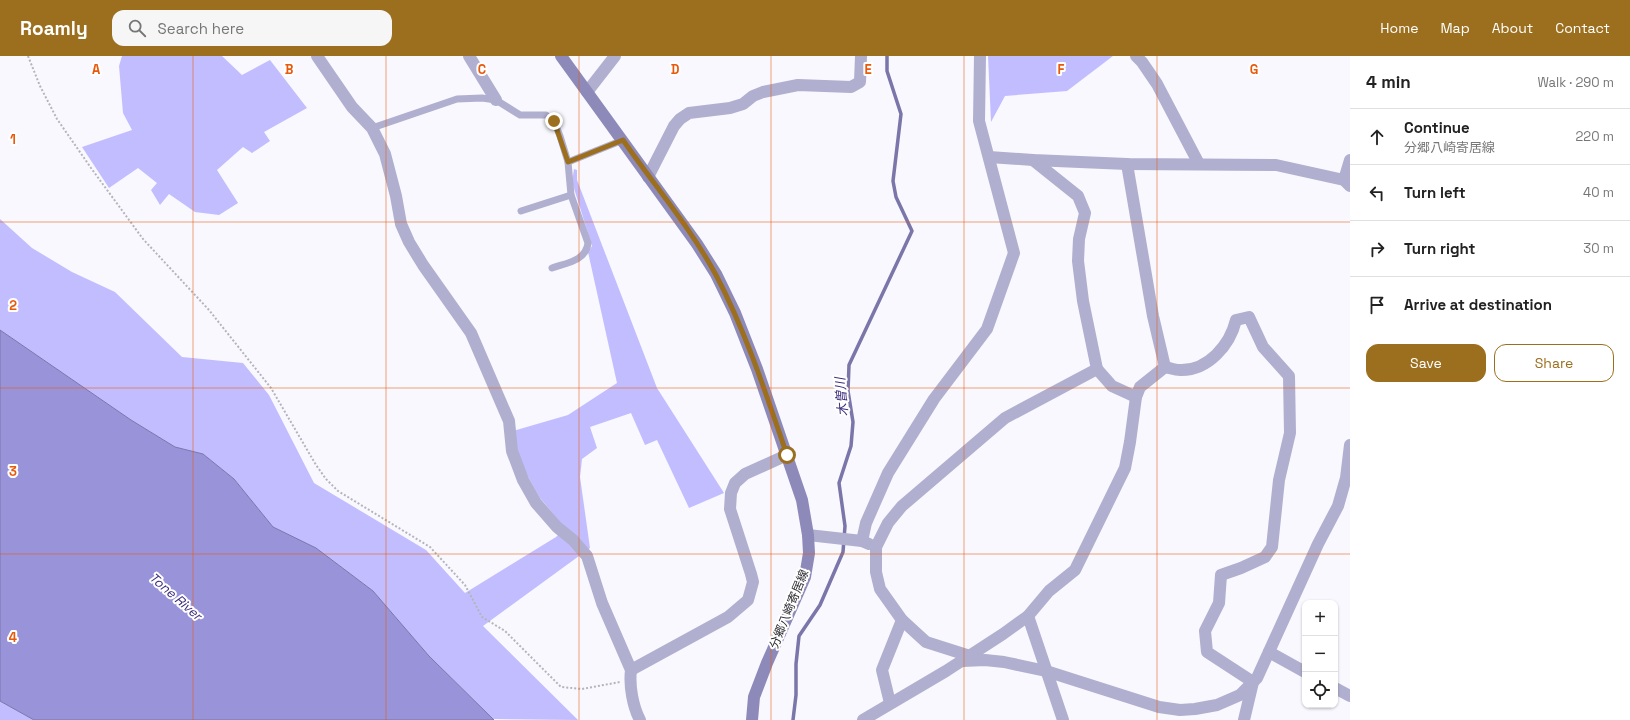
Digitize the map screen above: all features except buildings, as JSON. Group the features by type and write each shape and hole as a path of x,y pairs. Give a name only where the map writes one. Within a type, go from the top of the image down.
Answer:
{"main road":[{"name":"分郷八崎寄居線","path":"561,56 697,244 716,274 735,313 757,369 802,500 808,535 809,552 805,577 767,663 754,698 752,720"}],"street":[{"path":"317,56 352,108 372,128 385,154 396,196 401,224 409,242 423,265 471,333 508,421 512,451 523,480 536,503 557,527 573,540 587,556 602,603 630,674 636,712 640,720"},
{"path":"469,56 496,100"},
{"path":"587,92 615,56"},
{"path":"648,177 674,126 680,119 696,111 730,108 743,104 753,96 763,92 798,85 852,87 860,82 861,56"},
{"path":"858,541 888,473 934,399 986,329 1014,253 979,122 980,56"},
{"path":"1136,56 1157,84 1199,164"},
{"path":"989,157 1127,164 1276,165 1347,183 1350,160"},
{"path":"1033,160 1078,196 1085,213 1078,260 1083,301 1097,369 1112,386 1136,397"},
{"path":"1127,164 1153,316 1165,367"},
{"path":"863,720 946,671 959,661 970,656 1028,616 1049,591 1075,570 1125,468 1136,397 1140,387 1165,367 1181,370 1202,366 1221,351 1234,330 1236,320 1250,317 1263,346 1289,376 1290,433 1279,480 1272,547 1265,557 1241,568 1221,574 1219,603 1205,631 1207,652 1253,682"},
{"path":"970,656 926,642 902,620 880,589 876,572 876,547 888,523 902,506 1005,418 1097,369"},
{"path":"959,661 985,660 1004,662 1046,671 1159,707 1180,710 1217,706 1240,695 1258,678 1318,544 1338,506 1345,500 1350,445"},
{"path":"630,674 728,617 748,600 753,582 730,509 731,493 735,483 745,474 787,455"},
{"path":"808,535 858,541 876,547"},
{"path":"1028,616 1063,720"},
{"path":"890,703 882,670 902,620"},
{"path":"1269,652 1302,670"},
{"path":"1244,720 1253,682"},
{"path":"1338,690 1350,696"}],"lane":[{"path":"372,128 457,99 482,98 496,100 520,116 546,115 554,121 568,162 571,195 588,243 587,249 577,260 552,268"},
{"path":"568,162 623,140"},
{"path":"521,211 571,195"}],"path":[{"path":"28,56 40,86 57,119 86,162 143,239 209,310 271,388 316,465 326,479 338,491 430,547 465,585 482,617 505,631 561,687 582,689 613,684 630,674"}],"shaded area":[{"path":"122,56 222,56 242,75 270,60 307,108 264,132 270,141 252,153 243,147 217,170 238,203 219,215 195,212 169,194 160,205 151,190 157,183 138,168 109,188 82,147 132,130 123,113 119,66"},
{"path":"988,56 1113,56 1067,91 1005,96 991,122"},
{"path":"574,169 577,170 577,180 657,388 724,493 689,508 657,440 645,445 631,413 590,427 597,448 582,459 580,477 590,548 483,626 578,720 493,719 429,656 373,591 316,548 273,527 234,479 203,454 175,447 131,420 0,330 0,219 32,248 72,272 115,292 182,357 243,363 269,395 314,483 426,550 465,593 556,537 565,528 540,498 518,459 513,431 568,415 617,383 588,252 592,246 572,182"},
{"path":"0,701 34,720 0,720"}],"water":[{"name":"Tone River","path":"0,330 131,420 175,447 203,454 234,479 273,527 316,548 373,591 429,656 494,720 34,720 0,701"}],"waterway":[{"name":"木曽川","path":"793,720 796,695 796,664 799,636 820,605 843,552 845,526 839,483 851,446 853,422 848,391 849,365 912,231 896,197 893,181 901,114 887,71 887,56"}],"route":[{"path":"554,121 568,162 623,140 697,244 716,274 735,313 757,369 787,455"}]}
